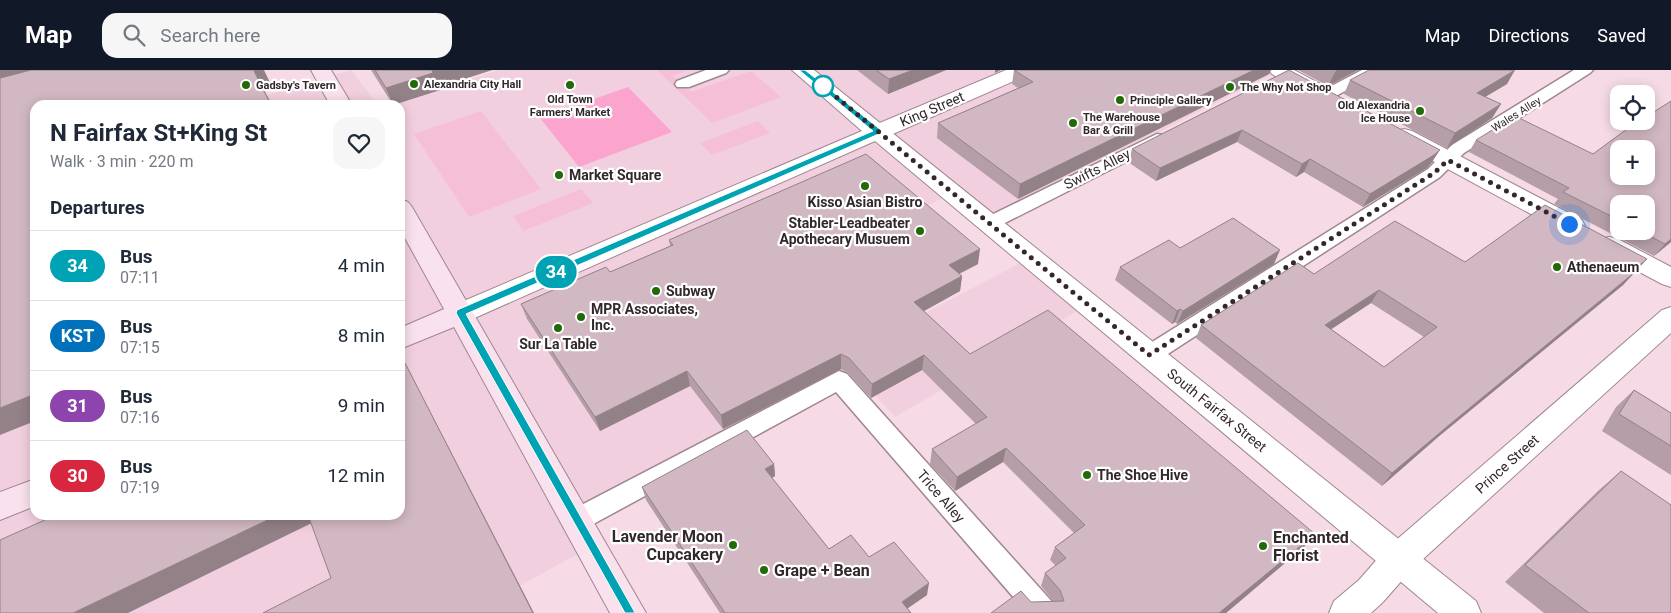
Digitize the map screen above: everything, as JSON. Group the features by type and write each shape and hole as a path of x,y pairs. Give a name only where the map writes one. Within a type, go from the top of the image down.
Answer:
{"main road":[{"path":"321,70 338,100"},
{"path":"405,216 629,613"},
{"name":"King Street","path":"405,337 461,313"},
{"path":"0,506 30,494"}],"street":[{"name":"South Fairfax Street","path":"802,70 1464,613"},
{"name":"King Street","path":"461,313 1023,70"},
{"path":"1277,75 1326,95 1352,109"},
{"path":"1387,127 1671,278"},
{"name":"Prince Street","path":"1346,613 1371,591 1399,559 1671,317"}],"lane":[{"path":"682,84 720,70"},
{"path":"1326,95 1374,70"},
{"name":"Wales Alley","path":"1149,355 1434,173 1458,149 1585,70"},
{"name":"Swifts Alley","path":"990,223 1174,130"},
{"name":"Trice Alley","path":"577,520 839,380 1044,613"}],"shaded area":[{"path":"351,70 374,100 252,100"},
{"path":"499,70 1278,71 986,221 952,194 870,232 919,316 1030,258 1088,305 895,417 851,368 572,517 589,548 469,613 0,613 0,117 30,108 30,520 405,520 405,101"},
{"path":"657,70 688,70 673,76 691,92 751,71 781,97 712,123"},
{"path":"628,87 672,132 579,167 540,118"},
{"path":"481,111 541,189 469,217 414,134"},
{"path":"758,121 770,133 712,155 700,143"},
{"path":"581,189 593,203 523,231 513,216"}],"building":[{"path":"31,70 257,70 254,71 268,100 30,100 30,396 0,408 0,78"},
{"path":"375,70 434,70 432,71 433,73 386,88"},
{"path":"876,70 913,70 889,79"},
{"path":"1014,70 1254,70 1020,184 938,123 1033,82"},
{"path":"1289,70 1440,150 1370,194 1310,159 1302,164 1242,130 1160,168 1132,149"},
{"path":"1369,70 1515,70 1477,93 1501,104 1455,133 1350,80"},
{"path":"1671,101 1671,239 1665,244 1655,239 1655,195 1610,195 1610,216 1563,192 1569,188 1476,140 1515,116 1593,154 1610,142 1610,185 1655,185 1655,140 1612,140 1626,130 1655,130 1655,111"},
{"path":"866,154 980,249 949,265 962,276 914,302 970,354 1048,310 1315,534 1219,613 991,613 1021,591 1031,602 1064,601 1060,590 1045,573 1066,558 1055,547 1085,525 1006,448 957,477 932,449 987,417 924,355 872,384 849,358 841,354 721,415 687,371 595,417 521,304 606,267 610,272 673,245 669,240"},
{"path":"1545,205 1647,259 1633,271 1635,272 1392,473 1201,325 1298,263 1314,274 1395,221 1465,262","holes":["1379,290 1437,327 1384,367 1325,325"]},
{"path":"1233,218 1280,250 1183,311 1180,309 1177,311 1120,267 1169,240 1180,248"},
{"path":"405,363 533,613 263,613 331,578 310,520 405,520"},
{"path":"1634,390 1671,413 1671,446 1619,414"},
{"path":"747,430 774,464 765,469 829,549 851,535 869,557 894,542 929,583 902,602 911,613 725,613 642,487"},
{"path":"1621,471 1671,505 1671,613 1589,613 1525,565"},
{"path":"45,520 268,520 73,613 0,613 0,540"}],"bus line":[{"name":"34","path":"629,613 461,313 878,132 802,70"}],"place":[{"name":"Alexandria City Hall","path":"414,84"},
{"name":"Gadsby's Tavern","path":"246,85"},
{"name":"Old Town Farmers' Market","path":"570,85"},
{"name":"The Why Not Shop","path":"1230,87"},
{"name":"Principle Gallery","path":"1120,100"},
{"name":"Old Alexandria Ice House","path":"1420,111"},
{"name":"The Warehouse Bar & Grill","path":"1073,123"},
{"name":"Market Square","path":"559,175"},
{"name":"Kisso Asian Bistro","path":"865,186"},
{"name":"Stabler-Leadbeater Apothecary Musuem","path":"920,231"},
{"name":"Athenaeum","path":"1557,267"},
{"name":"Subway","path":"656,291"},
{"name":"MPR Associates, Inc.","path":"581,317"},
{"name":"Sur La Table","path":"558,328"},
{"name":"The Shoe Hive","path":"1087,475"},
{"name":"Lavender Moon Cupcakery","path":"733,545"},
{"name":"Enchanted Florist","path":"1263,546"},
{"name":"Grape + Bean","path":"764,570"}],"route":[{"path":"823,86 1149,355 1434,173 1448,160 1569,224"}]}
